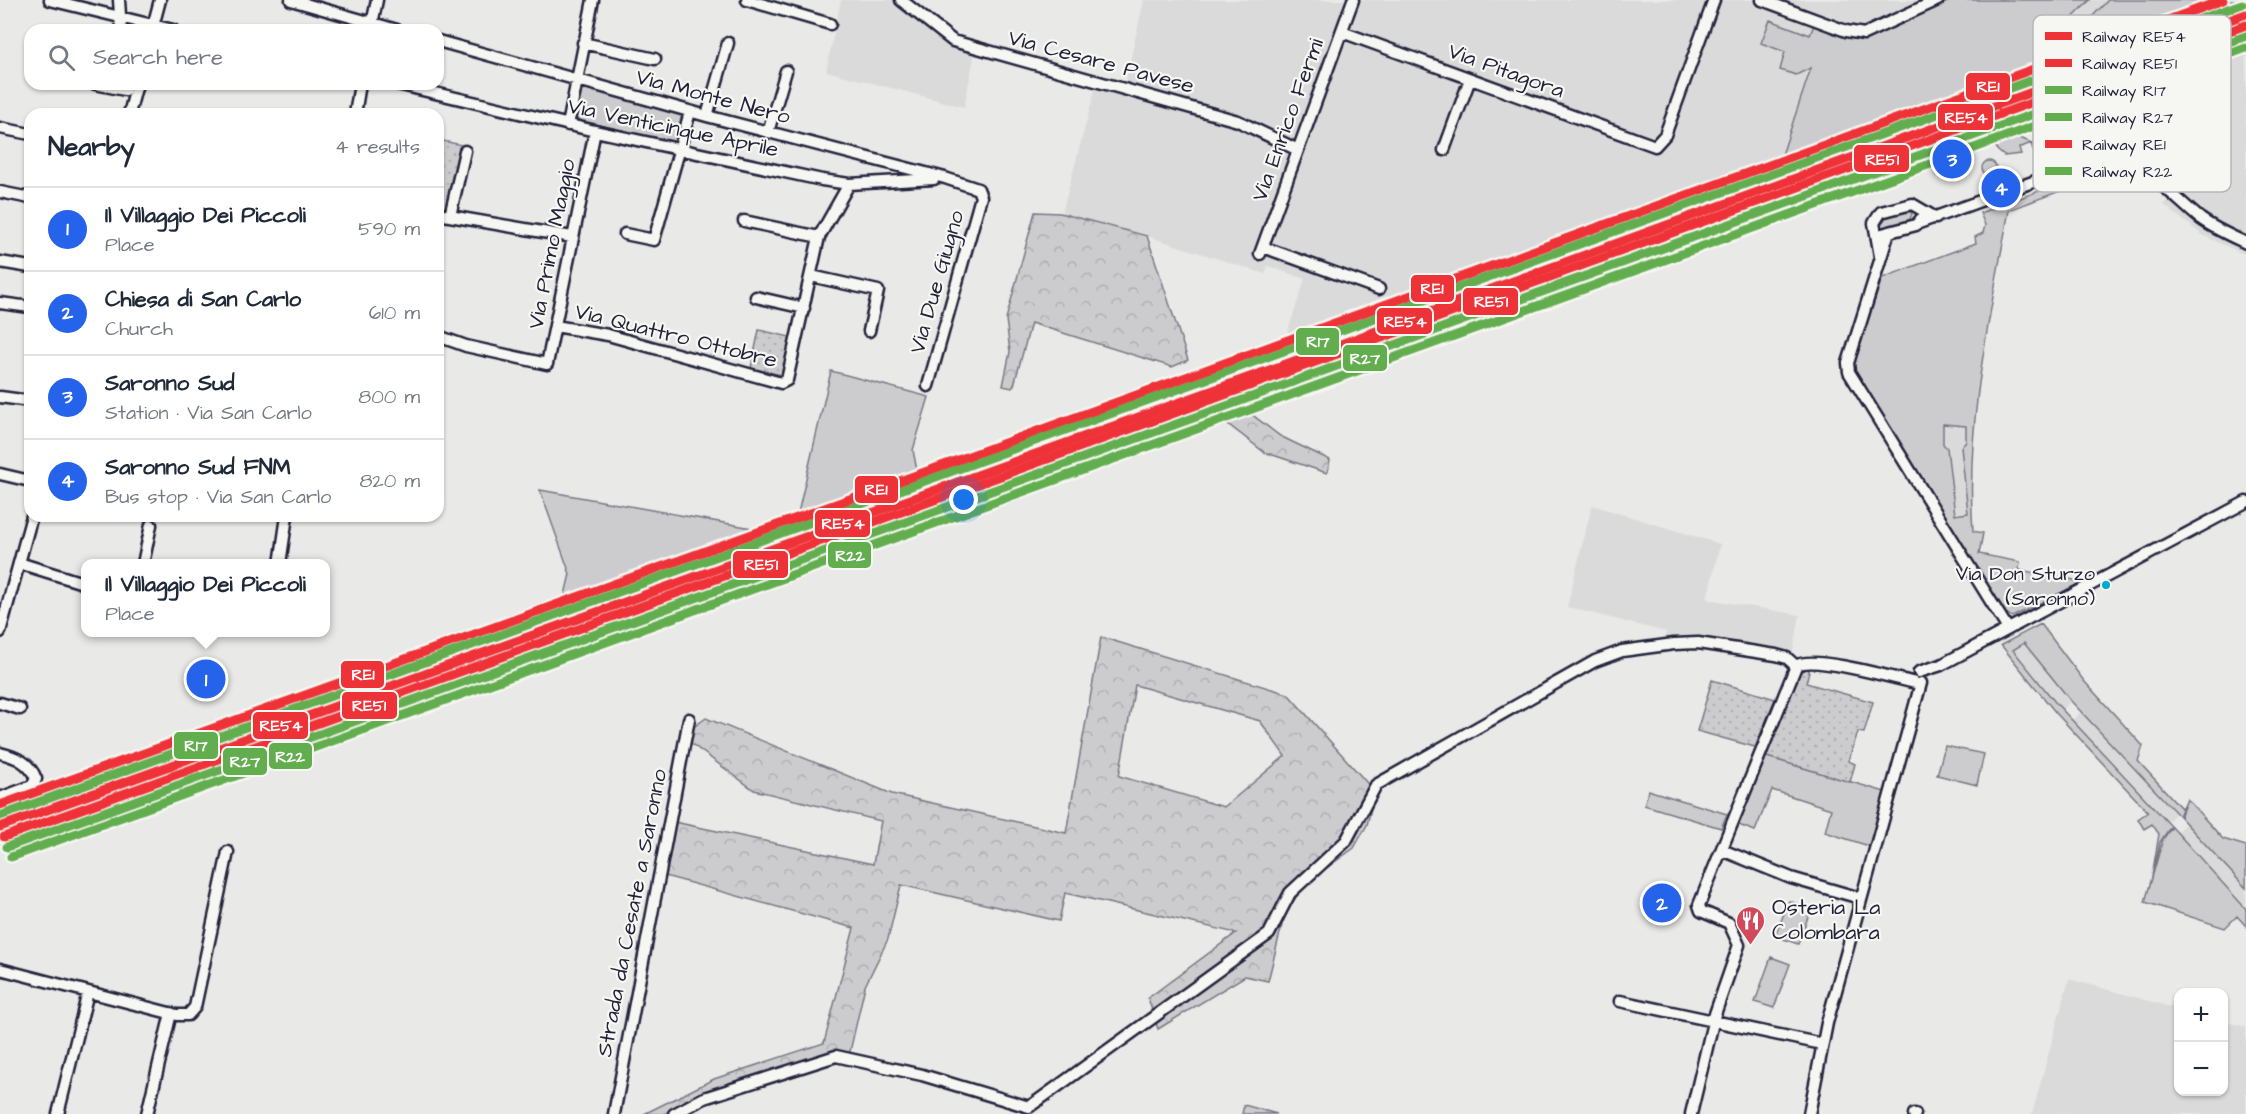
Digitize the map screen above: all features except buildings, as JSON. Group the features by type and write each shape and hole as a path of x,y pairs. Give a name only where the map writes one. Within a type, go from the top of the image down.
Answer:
{"street":[{"path":"50,0 120,16 141,24"},
{"path":"119,0 121,24"},
{"path":"153,24 160,0"},
{"path":"291,0 366,24"},
{"path":"372,24 376,0"},
{"path":"568,125 593,0"},
{"path":"747,0 830,24"},
{"name":"Via Cesare Pavese","path":"901,0 953,41 1238,121 1298,150"},
{"name":"Via Enrico Fermi","path":"1353,0 1262,250 1379,288"},
{"name":"Via Pitagora","path":"1341,32 1649,145 1657,145 1665,135 1714,0"},
{"path":"1762,0 1846,31 1864,34 1938,0"},
{"name":"Via Monte Nero","path":"444,43 690,112 945,178 978,189"},
{"path":"583,43 655,59"},
{"path":"707,116 728,43"},
{"path":"768,132 786,71"},
{"path":"1444,150 1470,79"},
{"path":"126,90 132,101"},
{"path":"130,108 135,90"},
{"path":"356,108 359,90"},
{"name":"Via Venticinque Aprile","path":"422,90 680,150 849,184 945,178"},
{"path":"625,234 654,240 690,112"},
{"path":"0,128 24,133"},
{"name":"Via Primo Maggio","path":"444,338 466,346 547,364 595,131"},
{"path":"450,216 465,151"},
{"path":"1874,228 1879,233 1888,235 2033,182"},
{"path":"756,297 804,308 819,237 849,184"},
{"name":"Via Due Giugno","path":"928,386 981,197 978,189"},
{"path":"0,192 24,197"},
{"path":"2172,192 2204,222 2246,243"},
{"path":"1880,256 1874,228 1876,218 1881,212 1908,204 1936,218"},
{"path":"1919,223 1920,210"},
{"path":"444,215 572,237"},
{"path":"744,221 819,237"},
{"path":"1888,235 1848,363 1849,372 2008,630"},
{"path":"0,262 24,266"},
{"path":"811,276 878,291 869,331"},
{"path":"0,303 24,306"},
{"name":"Via Quattro Ottobre","path":"555,326 608,334 781,383 787,381 804,308"},
{"path":"0,397 24,400"},
{"path":"0,474 24,480"},
{"path":"1796,666 1809,662 1918,679 2246,502"},
{"path":"0,632 30,522"},
{"path":"281,559 286,522"},
{"path":"144,559 151,525"},
{"path":"19,563 81,582"},
{"path":"674,1114 704,1098 836,1056 921,1075 1027,1110 1269,934 1290,893 1346,841 1372,792 1381,781 1450,746 1594,660 1622,651 1658,645 1698,643 1782,656 1796,666"},
{"path":"1691,1114 1715,1014 1739,945 1729,923 1698,908 1722,850 1721,846 1796,666"},
{"path":"1809,1114 1822,1044 1860,898 1918,698 1918,679"},
{"path":"0,703 20,709"},
{"name":"Strada da Cesate a Saronno","path":"614,1114 689,719"},
{"path":"0,753 21,760 29,766 36,779 32,786 0,798"},
{"path":"1722,850 1791,878 1860,898"},
{"path":"0,969 171,1013 188,1015 195,1007 228,852"},
{"path":"58,1114 88,992"},
{"path":"1620,1001 1822,1044"},
{"path":"147,1114 171,1013"}],"shaded area":[{"path":"841,0 892,0 952,46 975,53 964,107 826,71"},
{"path":"1144,0 1952,0 1865,39 1847,37 1814,25 1810,35 1785,52 1812,68 1777,169 2033,75 2033,119 1992,135 1996,147 1975,155 1977,162 1935,178 1927,158 1605,274 1207,408 0,848 0,810 236,730 1282,349 1305,279 1268,266 1265,274 1147,236 1062,213 1096,86 1123,92"},
{"path":"2090,0 2108,0 2094,15 2076,15"},
{"path":"2238,0 2246,0 2246,255 2202,235 2164,205 2173,192 2231,192 2231,15 2196,15"},
{"path":"1943,424 1966,426 1966,442 1961,447 1968,513 1955,516 1947,448 1943,444"},
{"path":"1592,505 1720,544 1707,599 1800,615 1793,652 1699,637 1696,648 1664,647 1666,632 1567,607"},
{"path":"2024,643 2071,701 2062,710 2012,650"},
{"path":"2081,712 2176,813 2167,822 2072,720"},
{"path":"2186,823 2246,888 2246,909 2176,832"},
{"path":"2069,979 2174,1008 2174,1096 2228,1096 2228,1022 2246,1027 2246,1114 2032,1114"}],"green space":[{"path":"1952,0 2090,0 2076,15 2033,15 2033,75 1974,97 1970,89 1935,105 1937,110 1777,170 1811,68 1796,75 1780,70 1785,52 1761,43 1770,20 1810,35 1814,25 1847,37 1865,39"},
{"path":"2108,0 2238,0 2197,15 2094,15"},
{"path":"583,85 685,112 676,143 575,119"},
{"path":"2004,131 2033,144 2033,150 2031,143 2019,148 2021,154 2004,156 1997,150 1992,136"},
{"path":"444,141 462,145 446,213 444,212"},
{"path":"1989,161 1994,163 1996,168 1994,173 1989,175 1984,173 1982,168 1984,163"},
{"path":"2036,192 2057,192 2009,210 1987,330 1976,410 1971,491 1973,531 1983,533 1979,554 2020,562 2019,570 2074,580 2078,584 2012,617 2005,612 1854,371 1853,365 1882,278 1976,243 1975,237 1983,233 1985,225 1980,213","holes":["1943,424 1966,426 1966,442 1961,447 1968,513 1955,515 1947,448 1943,444"]},
{"path":"1908,209 1912,214 1909,221 1880,229 1880,217"},
{"path":"1035,212 1060,213 1147,236 1188,360 1172,367 1031,323 1014,385 1012,388 1003,386 1010,352 1006,319"},
{"path":"759,330 790,337 782,375 751,368"},
{"path":"831,371 929,397 913,450 919,481 800,525 798,513"},
{"path":"1226,402 1229,408 1251,414 1280,436 1330,460 1327,473 1264,452 1207,408"},
{"path":"540,490 752,528 758,540 566,611 564,599 570,574"},
{"path":"2041,624 2084,681 2143,746 2138,761 2181,808 2184,804 2179,816 2071,701 2024,643 2013,650 2055,702 2171,826 2160,842 2151,882 2159,834 2152,824 2144,829 2138,819 2148,812 2056,713 2001,645"},
{"path":"1101,637 1288,694 1375,792 1367,825 1354,848 1306,883 1285,913 1268,981 1245,976 1158,1029 1148,998 1236,933 1065,893 1059,921 901,885 888,939 865,986 849,1056 707,1104 688,1114 644,1114 714,1079 824,1043 854,928 665,876 674,822 873,864 881,821 754,790 681,736 706,718 892,794 1066,833","holes":["1135,685 1260,721 1285,756 1224,807 1119,776"]},
{"path":"1810,667 1806,683 1873,702 1864,733 1858,732 1848,761 1855,764 1850,782 1764,756 1798,673"},
{"path":"1712,680 1775,699 1755,747 1697,731"},
{"path":"1945,746 1984,754 1977,785 1937,775"},
{"path":"1764,756 1885,792 1869,846 1825,832 1831,809 1772,790 1755,831 1736,824"},
{"path":"1649,790 1727,814 1721,828 1644,805"},
{"path":"2187,799 2223,839 2246,846 2246,888 2180,817"},
{"path":"2172,827 2246,909 2246,926 2237,916 2225,928 2145,902 2163,839"},
{"path":"1789,901 1811,909 1798,944 1775,936"},
{"path":"1771,957 1790,964 1774,1008 1755,1002"},
{"path":"1244,1105 1277,1114 1242,1114"}],"rail line":[{"name":"RE1","path":"2182,15 2223,0"},
{"name":"R17","path":"2212,15 2242,4"},
{"name":"RE54","path":"2231,20 2246,14"},
{"name":"RE51","path":"2231,31 2246,25"},
{"name":"R27","path":"2231,42 2246,36"},
{"name":"R22","path":"2231,54 2246,48"},
{"name":"RE1","path":"0,805 2033,70"},
{"name":"R17","path":"0,816 1402,311 2033,81"},
{"name":"RE54","path":"0,827 2033,92"},
{"name":"RE51","path":"4,837 1406,332 2033,103"},
{"name":"R27","path":"7,847 1408,343 2033,115"},
{"name":"R22","path":"11,857 1409,354 2033,127"}],"place":[{"name":"Saronno Sud","path":"1952,159"},
{"name":"Saronno Sud FNM","path":"2001,188"},
{"name":"Via Don Sturzo (Saronno)","path":"2106,585"},
{"name":"Il Villaggio Dei Piccoli","path":"206,679"},
{"name":"Chiesa di San Carlo","path":"1662,903"},
{"name":"Osteria La Colombara","path":"1751,946"}]}
